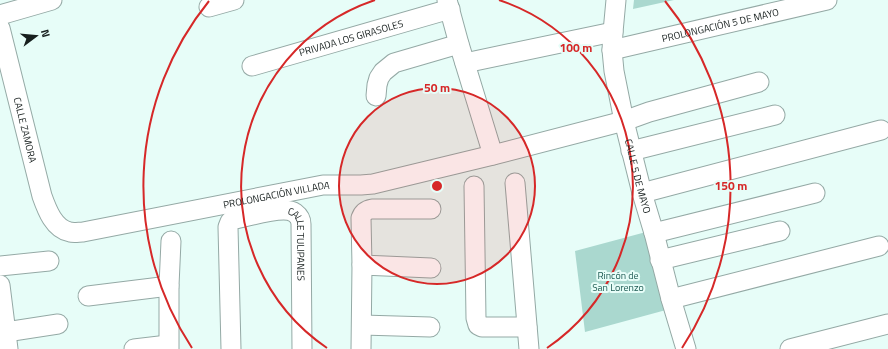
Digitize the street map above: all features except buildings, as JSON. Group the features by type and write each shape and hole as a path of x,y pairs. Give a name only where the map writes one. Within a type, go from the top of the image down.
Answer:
{"street":[{"path":"0,15 52,0"},
{"path":"209,7 234,0"},
{"name":"CALLE 5 DE MAYO","path":"616,0 613,41 614,71 624,121 660,260 686,349"},
{"name":"PROLONGACIÓN 5 DE MAYO","path":"465,63 613,41 827,0"},
{"path":"449,4 459,44 493,155"},
{"name":"PRIVADA LOS GIRASOLES","path":"252,66 449,4"},
{"name":"CALLE ZAMORA","path":"0,28 42,196 47,209 60,227"},
{"path":"376,96 379,78 383,72 394,63 459,44"},
{"name":"PROLONGACIÓN VILLADA","path":"60,227 70,232 83,232 323,185 373,184 624,121 656,110 759,82"},
{"path":"631,151 775,115"},
{"path":"642,193 881,130"},
{"path":"515,183 529,349"},
{"path":"474,186 476,318 478,325 482,327 527,327"},
{"path":"654,233 815,193"},
{"path":"361,349 361,218 364,212 372,209 431,209"},
{"name":"CALLE TULIPANES","path":"231,349 228,227 232,220 281,210 296,213 302,224 302,349"},
{"path":"660,260 780,231"},
{"path":"134,349 169,347 171,241"},
{"path":"671,299 879,246"},
{"path":"0,266 48,261"},
{"path":"362,265 430,268"},
{"path":"0,285 7,340 58,324"},
{"path":"88,296 169,286"},
{"path":"790,349 888,324"},
{"path":"362,325 430,327"}],"green space":[{"path":"634,0 674,0 633,9"},
{"name":"Rincón de San Lorenzo","path":"646,232 666,310 585,332 575,251"}]}
